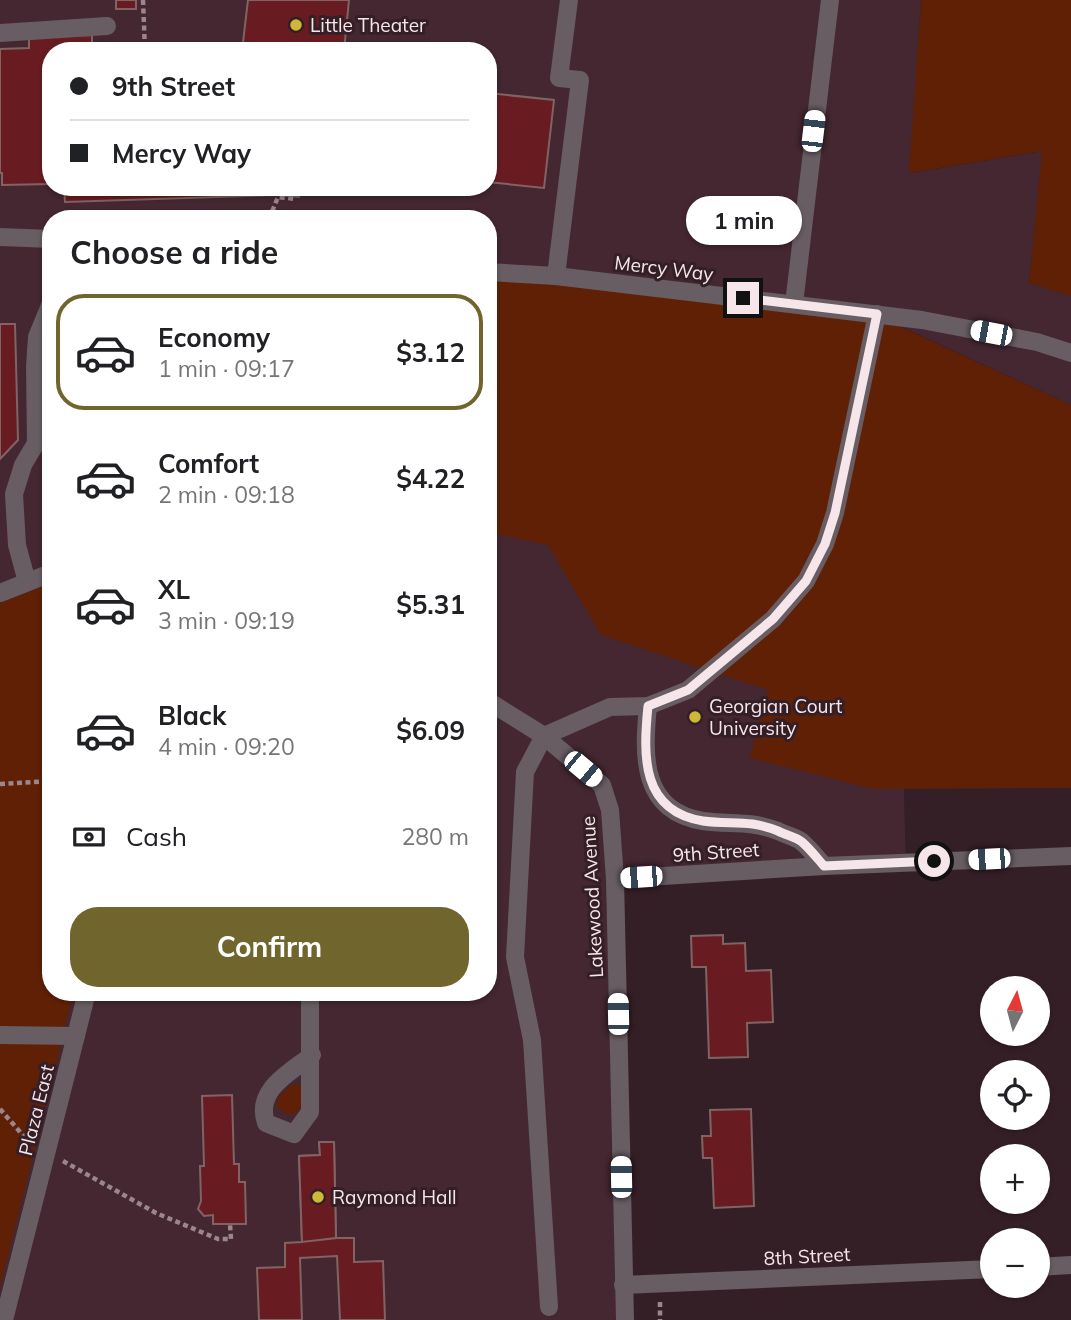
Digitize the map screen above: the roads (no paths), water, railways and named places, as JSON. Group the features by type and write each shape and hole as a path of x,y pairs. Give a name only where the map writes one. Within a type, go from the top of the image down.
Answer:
{"street":[{"path":"555,276 580,80 559,78 569,0"},
{"path":"794,303 799,241 830,0"},
{"path":"0,33 107,26"},
{"path":"0,237 42,239"},
{"name":"Mercy Way","path":"497,273 555,276 922,320 1024,340 1071,353"},
{"path":"549,1307 532,1040 516,957 525,772 544,736 573,721 610,707 648,706 688,690 773,619 806,581 825,544 835,513 877,314"},
{"path":"27,582 17,545 14,494 23,465 36,443 37,337 42,325"},
{"path":"0,593 42,576"},
{"path":"648,706 644,740 650,785 659,799 677,813 703,821 740,821 765,826 801,841 824,866"},
{"name":"Lakewood Avenue","path":"497,707 544,736 602,785 610,810 615,879 625,1320"},
{"name":"9th Street","path":"615,879 824,866 1071,856"},
{"name":"Plaza East","path":"4,1320 85,1001"},
{"path":"310,1001 312,1055"},
{"path":"0,1035 76,1036"},
{"path":"1050,1266 1071,1265"},
{"name":"8th Street","path":"623,1285 980,1270"}],"place":[{"name":"Little Theater","path":"296,25"},
{"name":"Georgian Court University","path":"695,717"},
{"name":"Raymond Hall","path":"318,1197"}]}
